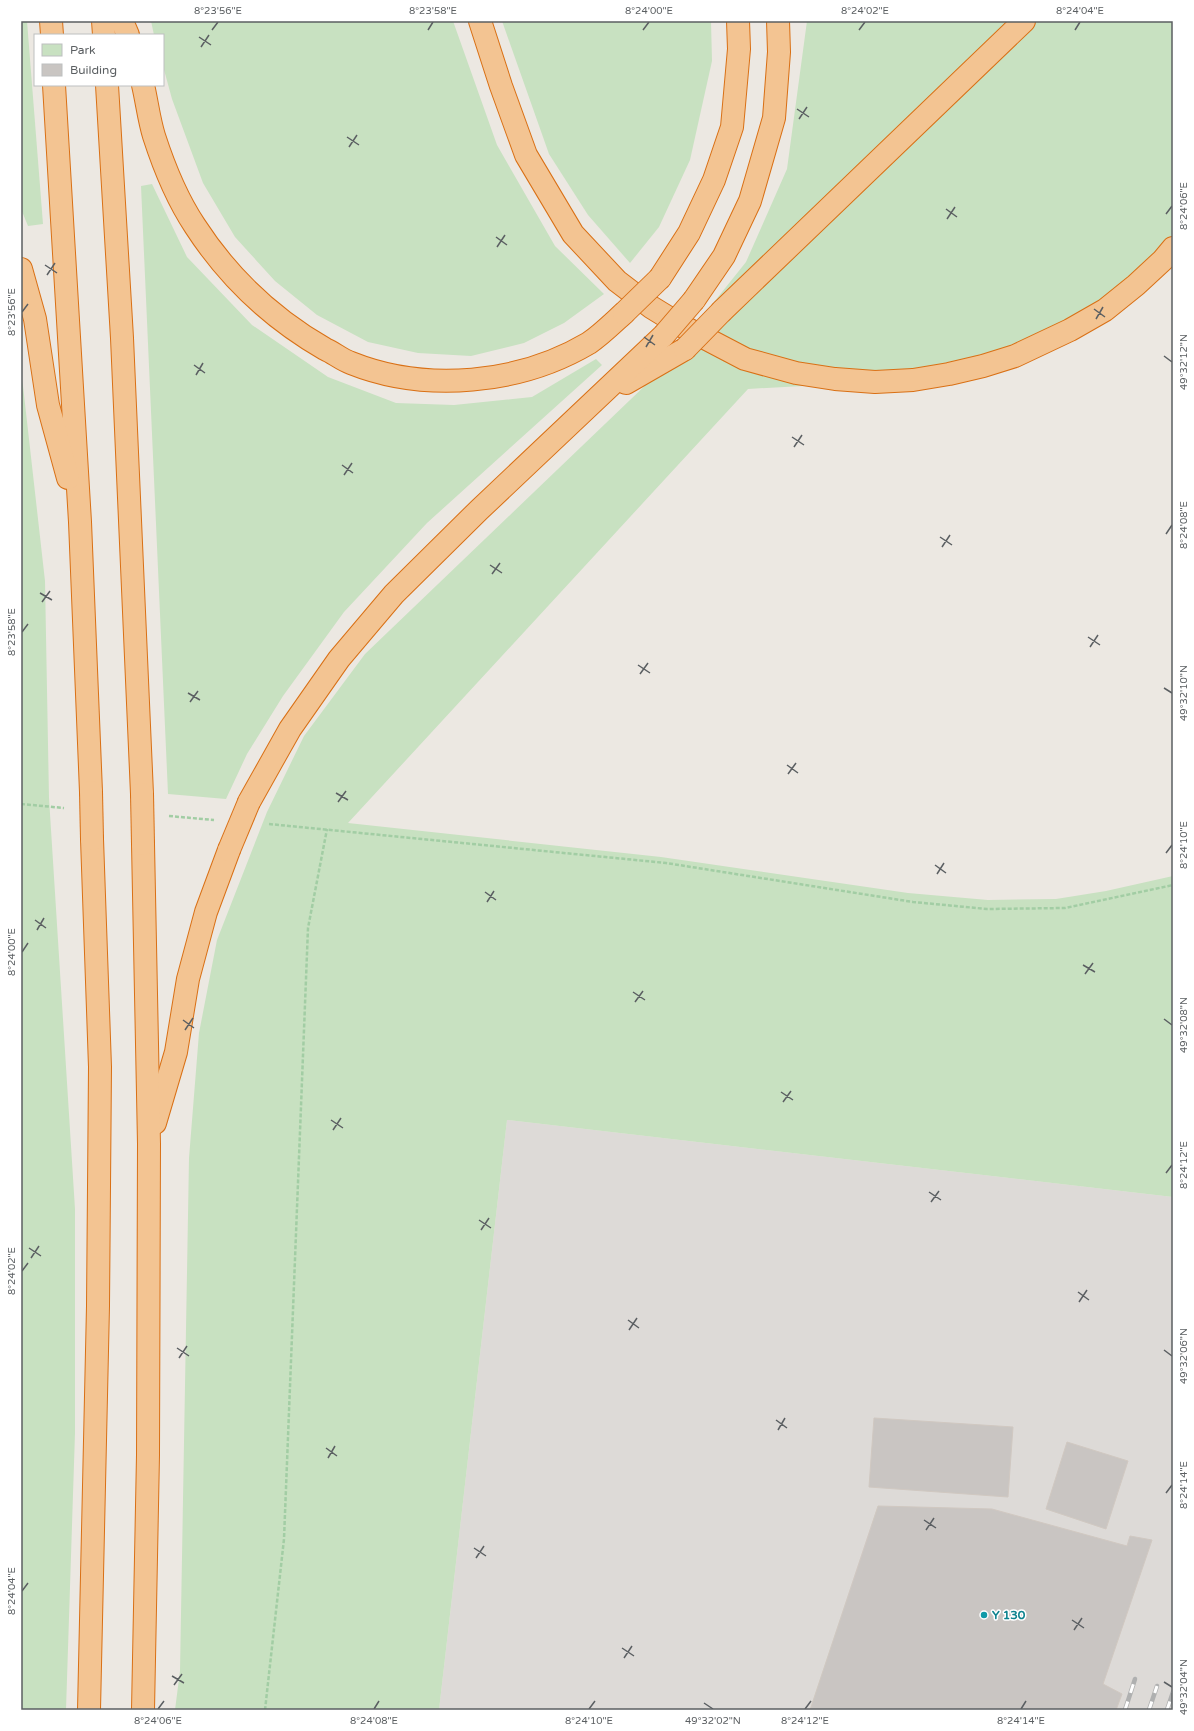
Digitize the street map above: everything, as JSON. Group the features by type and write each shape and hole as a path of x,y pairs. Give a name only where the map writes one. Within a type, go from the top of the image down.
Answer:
{"highway":[{"path":"51,21 52,34"},
{"path":"103,21 104,34"},
{"path":"122,21 128,34"},
{"path":"480,21 501,86 526,155 573,234 617,281 651,307 682,326 744,359 796,373 835,379 875,382 912,380 949,374 983,366 1015,356 1070,330 1105,310 1152,270 1173,248"},
{"path":"143,86 154,136 173,185 194,225 219,259 257,300 306,338 350,363 397,377 444,382 491,377 543,364 589,342 624,313 660,278 689,233 711,187 732,127 739,49 738,21"},
{"path":"149,1144 176,1052 188,978 206,912 249,802 290,729 339,659 394,594 478,510 664,335 694,300 724,256 750,201 774,118 779,52 778,21"},
{"path":"591,403 684,349 1024,21"},
{"path":"54,86 80,522 100,1067 98,1306 89,1710"},
{"path":"107,86 122,346 142,794 149,1144 148,1454 143,1710"},
{"path":"21,269 35,318 48,405 80,522"}],"path":[{"path":"21,804 68,808"},
{"path":"162,816 217,820"},
{"path":"264,824 666,863 913,902 987,909 1065,908 1173,885"},
{"path":"265,1710 284,1539 308,928 327,829"}],"shaded area":[{"path":"507,1120 1173,1197 1173,1710 439,1710"}],"green space":[{"path":"21,21 27,21 43,224 28,226 21,209"},
{"path":"151,21 453,21 497,145 555,246 604,294 564,323 524,343 471,356 418,353 368,342 317,315 275,281 235,237 203,183 172,99 164,70 164,34 154,34"},
{"path":"502,21 711,21 712,61 690,160 659,227 630,263 588,215 549,154"},
{"path":"807,21 1173,21 1173,248 1163,260 1015,356 875,382 748,389 348,823 661,857 908,893 988,900 1056,899 1106,891 1173,876 1173,1197 507,1120 439,1710 175,1710 180,1671 189,1158 199,1033 217,940 267,812 304,736 365,654 654,377 746,262 787,169"},
{"path":"152,184 187,257 252,325 328,377 396,403 454,405 532,397 596,359 602,365 427,523 344,612 283,696 247,754 226,799 168,794 141,186"},
{"path":"21,377 45,581 49,798 75,1209 75,1433 66,1710 21,1710"}],"building":[{"path":"874,1418 1013,1427 1008,1497 869,1487"},
{"path":"1067,1442 1128,1461 1106,1529 1046,1509"},
{"name":"Y 130","path":"878,1506 992,1509 1127,1546 1130,1536 1152,1540 1103,1684 1122,1694 1116,1710 810,1710"}],"railway":[{"path":"1125,1710 1135,1679"},
{"path":"1149,1710 1157,1686"},
{"path":"1167,1710 1173,1692"}],"place":[{"name":"Y 130","path":"984,1615"}]}
